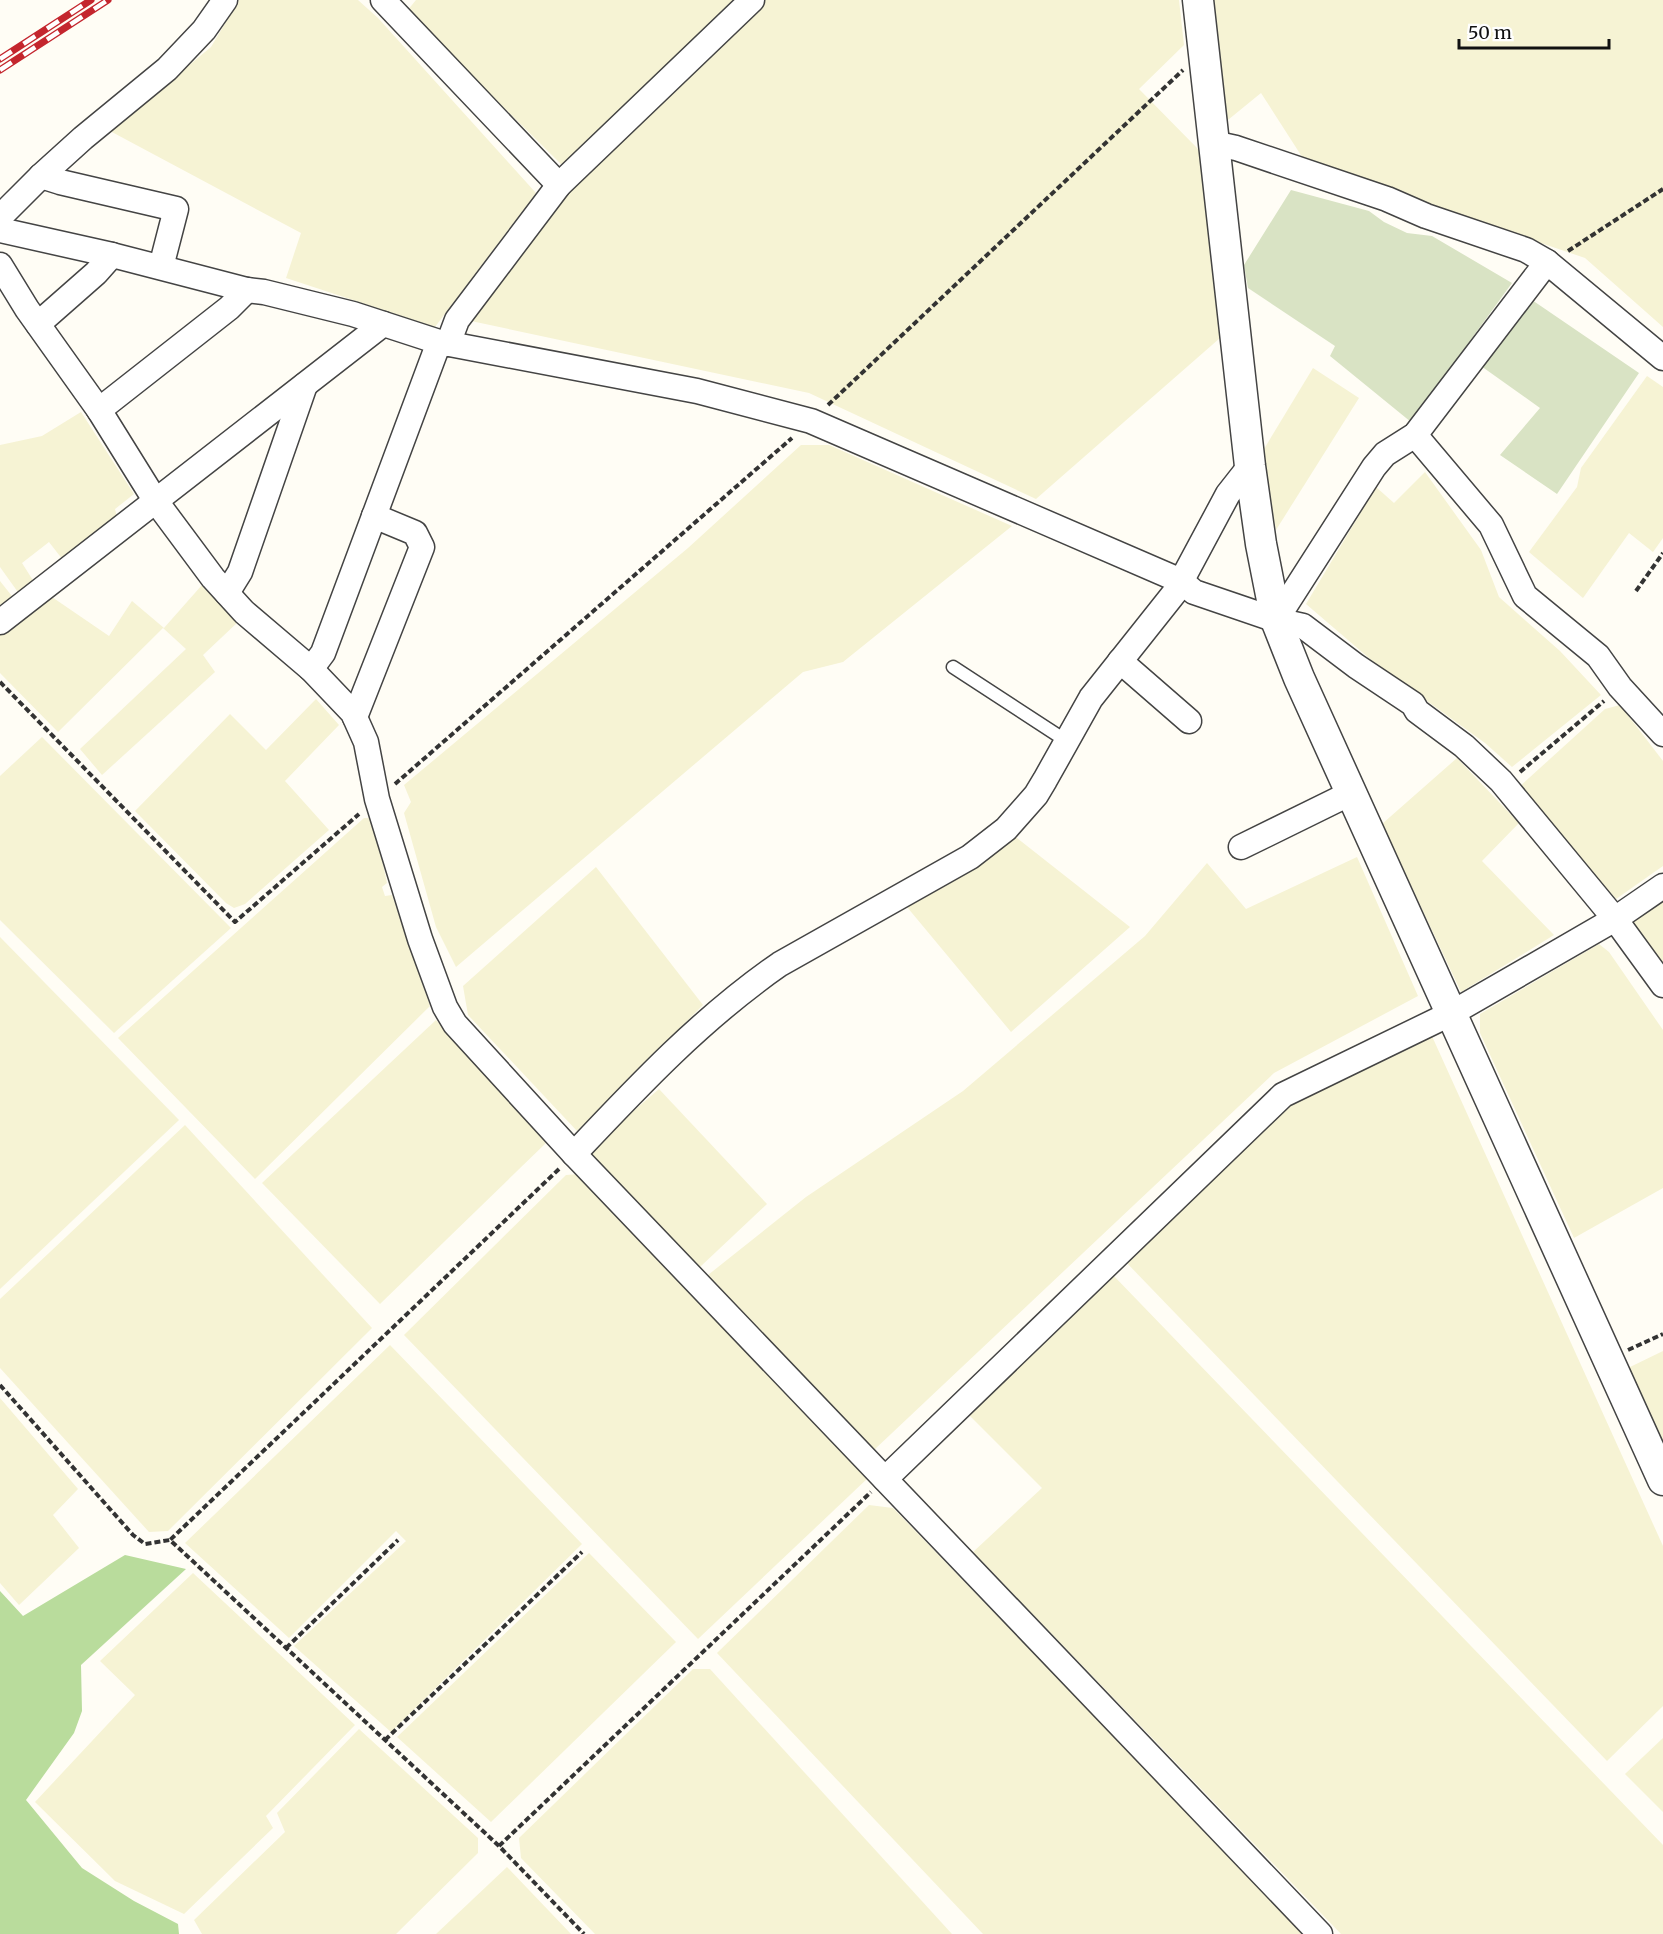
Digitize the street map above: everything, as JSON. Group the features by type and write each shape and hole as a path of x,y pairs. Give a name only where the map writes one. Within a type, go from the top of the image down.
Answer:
{"street":[{"path":"0,217 41,176 167,69 204,30 225,0"},
{"path":"383,0 559,185"},
{"path":"312,669 323,653 374,516 444,343 457,320 559,185 752,0"},
{"path":"1198,0 1250,465 1263,555 1276,620 1299,678 1663,1480"},
{"path":"1213,143 1236,148 1387,199 1426,216 1526,250 1549,264 1663,358"},
{"path":"41,176 176,209 161,267"},
{"path":"0,230 353,314 444,343 697,391 811,421 1181,581 1194,592 1276,620 1303,626 1356,666 1413,704 1417,711 1464,746 1504,785 1615,919 1663,985"},
{"path":"38,324 96,273 112,255"},
{"path":"1276,620 1384,453 1415,435 1549,264"},
{"path":"0,265 38,324 99,410 155,500 213,578 244,612 312,669 355,717 366,742 377,799 420,939 445,1007 455,1024 574,1154 1320,1934"},
{"path":"99,410 229,308 247,290"},
{"path":"0,622 383,324"},
{"path":"227,593 240,572 305,385"},
{"path":"1415,435 1491,525 1525,596 1598,656 1620,687 1663,734"},
{"path":"574,1154 694,1030 759,979 780,964 970,857 1006,829 1036,795 1091,698 1176,591 1228,494 1250,465"},
{"path":"355,717 422,547 415,533 374,516"},
{"path":"1120,661 1189,721"},
{"path":"1241,847 1351,793"},
{"path":"885,1479 1283,1095 1452,1013 1615,919 1663,886"}],"lane":[{"path":"953,667 1068,742"}],"path":[{"path":"0,682 235,922 811,421 1204,50"},
{"path":"1549,264 1663,189"},
{"path":"1636,591 1663,553"},
{"path":"1504,785 1620,687"},
{"path":"0,1384 132,1535 145,1544 170,1540 574,1154"},
{"path":"1608,1359 1663,1334"},
{"path":"499,1846 885,1479"},
{"path":"170,1540 499,1846 584,1934"},
{"path":"286,1648 398,1540"},
{"path":"385,1740 582,1552"}],"shaded area":[{"path":"239,0 358,0 378,18 536,193 435,327 286,278 301,233 110,131 211,47"},
{"path":"416,0 1179,0 1184,45 1139,89 1200,151 1220,338 1036,499 809,393 471,321 577,180 407,11"},
{"path":"1209,0 1663,0 1663,327 1585,258 1306,163 1261,93 1223,124"},
{"path":"1313,368 1359,398 1276,530 1261,454"},
{"path":"1647,376 1663,387 1663,538 1653,552 1629,533 1583,598 1529,552 1577,487 1581,468"},
{"path":"81,412 134,494 115,509 117,517 63,560 49,542 22,563 34,582 20,595 0,567 0,445 42,436"},
{"path":"801,445 829,445 1012,526 843,662 803,672 456,967 436,927 404,813 411,802 404,785 688,548"},
{"path":"1425,472 1481,550 1499,597 1560,651 1601,695 1512,767 1485,743 1376,664 1306,604 1376,487 1394,503"},
{"path":"0,581 15,600 0,611"},
{"path":"202,585 239,621 203,655 215,672 102,775 80,749 186,649 163,628 58,732 0,673 0,635 49,595 109,636 132,601 164,628"},
{"path":"316,699 339,725 285,781 329,830 245,904 234,908 226,903 135,811 230,714 266,750"},
{"path":"1620,705 1663,761 1663,866 1616,899 1518,788 1605,709"},
{"path":"42,737 231,928 114,1033 0,920 0,776"},
{"path":"1457,758 1519,823 1482,861 1554,935 1461,992 1382,824"},
{"path":"364,818 373,818 387,883 382,887 385,896 392,895 430,1006 255,1179 118,1038"},
{"path":"1013,835 1130,927 1011,1032 907,907 1002,846"},
{"path":"1357,857 1418,996 1274,1073 874,1450 708,1275 806,1197 963,1091 1145,936 1207,863 1246,909"},
{"path":"596,867 703,1005 577,1131 468,1015 463,986"},
{"path":"1663,896 1663,967 1627,919"},
{"path":"0,937 179,1120 0,1289"},
{"path":"1599,944 1609,952 1663,1030 1663,1188 1574,1238 1480,1033 1480,1014"},
{"path":"436,1020 546,1143 380,1304 262,1183"},
{"path":"1431,1034 1663,1546 1663,1706 1607,1761 1123,1259 1290,1100"},
{"path":"659,1089 767,1204 700,1267 586,1152"},
{"path":"185,1125 372,1328 168,1531 149,1532 0,1368 0,1299"},
{"path":"580,1174 869,1477 698,1639 404,1335 566,1175"},
{"path":"1112,1274 1663,1845 1663,1934 1341,1934 973,1552 1042,1488 967,1413"},
{"path":"390,1345 582,1544 391,1732 294,1646 406,1541 396,1531 289,1638 185,1543"},
{"path":"1663,1351 1663,1443 1628,1368"},
{"path":"0,1398 78,1489 53,1515 79,1548 19,1605 0,1583"},
{"path":"869,1505 893,1508 1306,1934 983,1934 717,1653"},
{"path":"589,1553 676,1642 491,1822 397,1737"},
{"path":"193,1573 355,1725 266,1816 273,1828 184,1914 115,1881 35,1802 135,1695 100,1661"},
{"path":"693,1669 710,1669 952,1934 595,1934 521,1858 519,1838"},
{"path":"359,1729 478,1838 478,1853 396,1934 202,1934 194,1920 285,1832 277,1813"},
{"path":"1663,1738 1663,1812 1625,1774"},
{"path":"507,1867 571,1934 436,1934"}],"green space":[{"path":"1291,190 1369,211 1384,222 1407,233 1432,236 1512,283 1411,422 1330,356 1335,346 1248,288 1244,265"},
{"path":"1532,300 1639,373 1557,494 1500,455 1540,408 1481,366"},
{"path":"125,1555 186,1569 81,1665 82,1711 74,1733 26,1800 82,1868 134,1901 178,1924 179,1934 0,1934 0,1591 23,1616"}],"railway":[{"path":"0,59 91,0"},
{"path":"0,70 108,0"}]}
